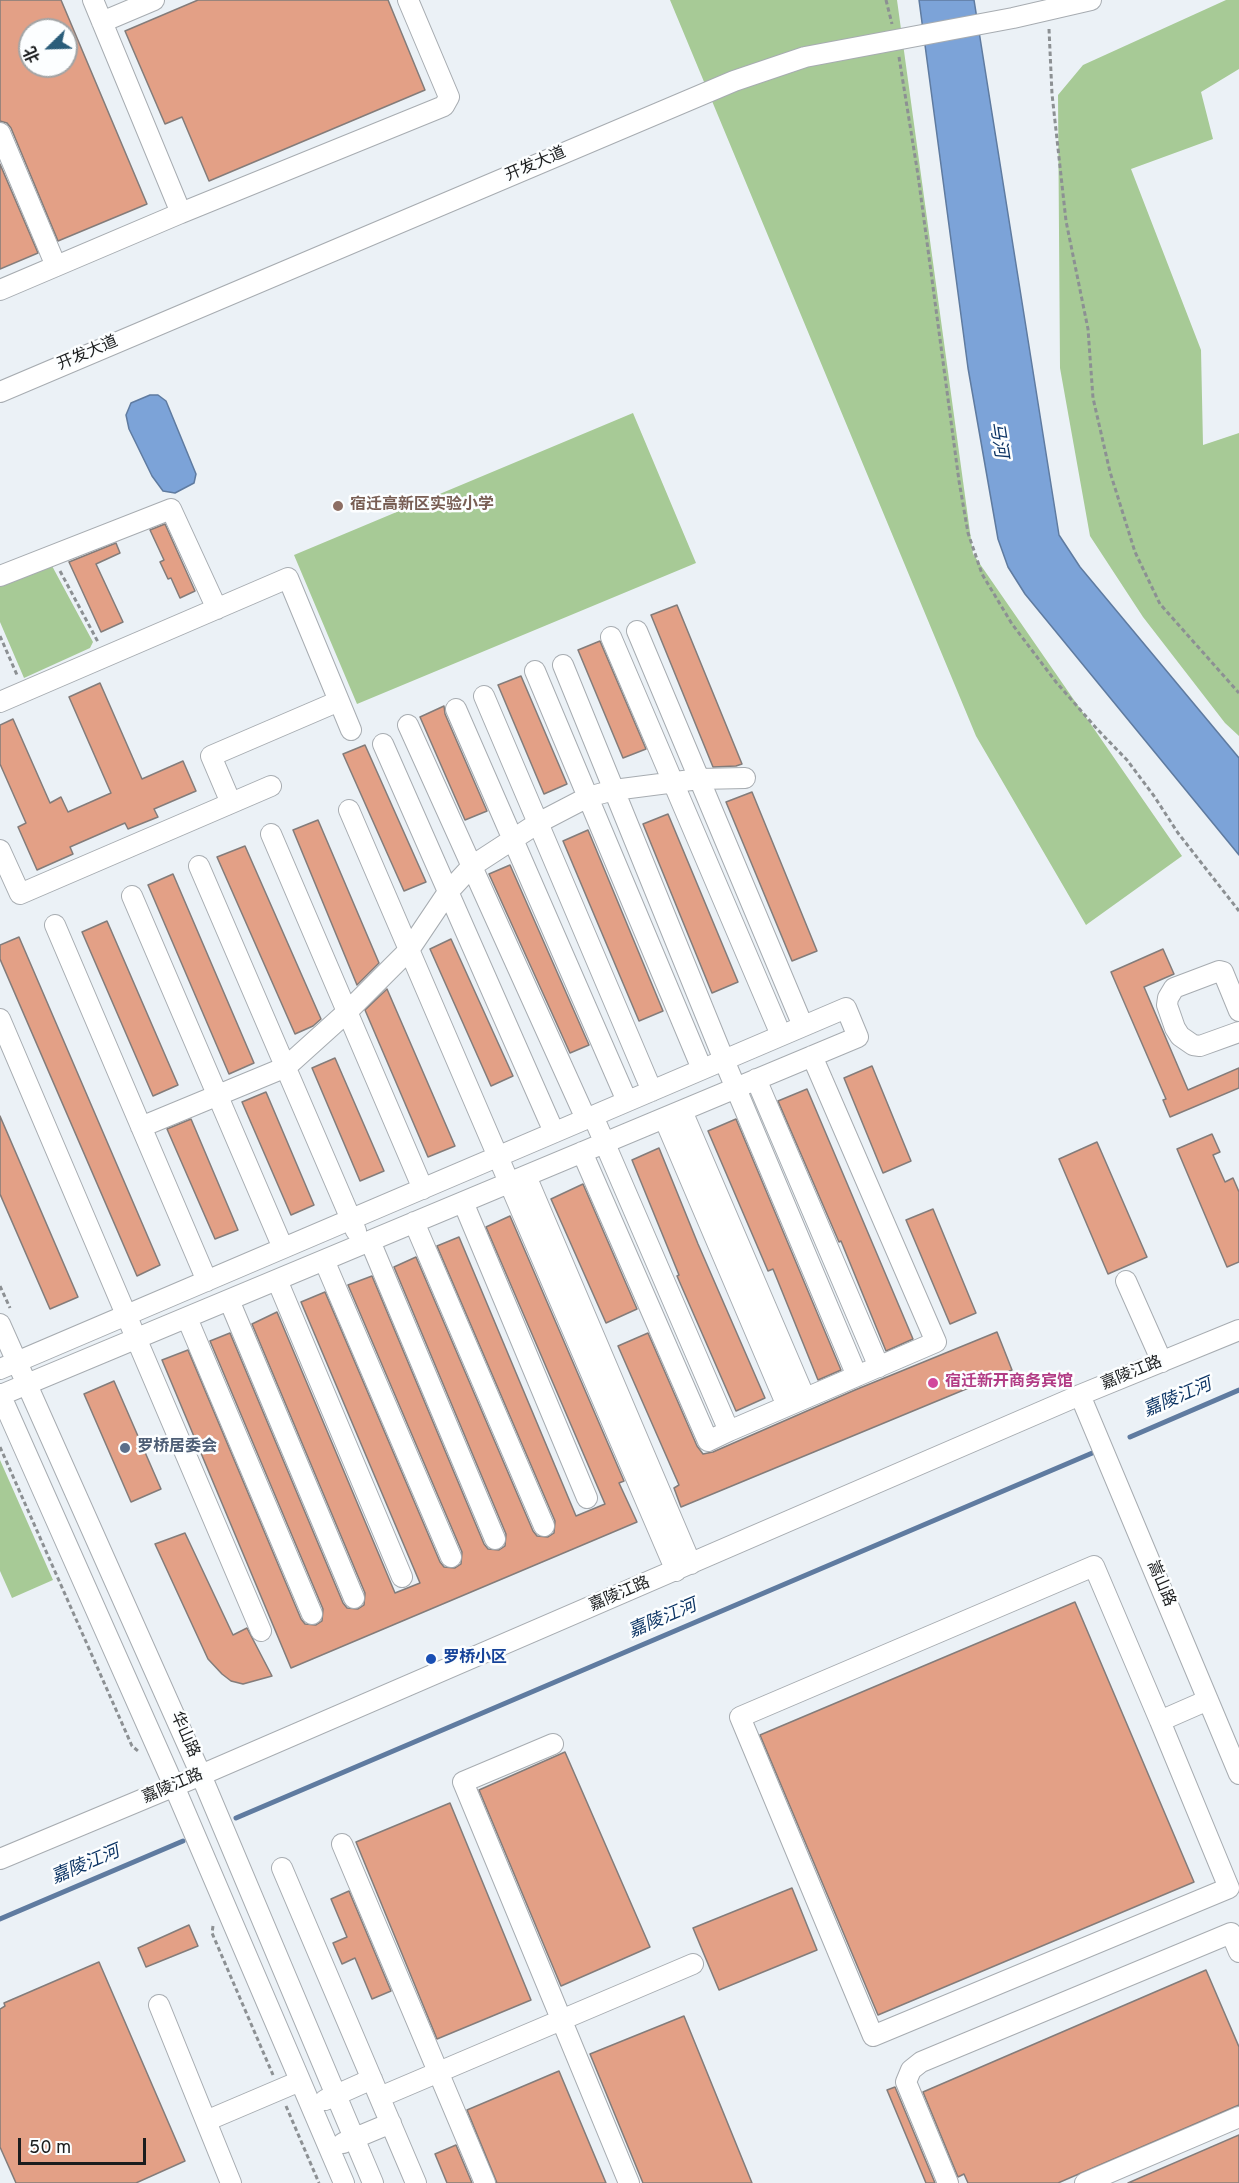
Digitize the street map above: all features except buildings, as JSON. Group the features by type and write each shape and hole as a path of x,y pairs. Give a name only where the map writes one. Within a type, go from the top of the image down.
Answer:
{"street":[{"path":"93,0 181,213"},
{"path":"102,22 154,0"},
{"path":"0,290 181,213 444,106 449,97 408,0"},
{"name":"开发大道","path":"0,392 734,81 805,57 1049,11 1091,0"},
{"path":"0,133 56,266"},
{"path":"0,576 171,510 217,609"},
{"path":"0,702 288,578 351,730"},
{"path":"637,631 803,1026"},
{"path":"611,637 781,1035"},
{"path":"563,665 724,1060 857,1376"},
{"path":"535,670 702,1069"},
{"path":"484,696 652,1091"},
{"path":"231,803 211,756 339,701"},
{"path":"456,709 627,1101"},
{"path":"408,725 590,1117 605,1143 729,1431"},
{"path":"383,744 554,1132"},
{"path":"141,1127 286,1067 347,1012 409,950 448,892 472,866 512,838 588,797 614,790 699,779 745,778"},
{"path":"0,850 20,894 271,786"},
{"path":"349,810 498,1156 518,1179 684,1567"},
{"path":"271,834 423,1189"},
{"path":"199,866 351,1219 366,1243 495,1539"},
{"path":"132,896 283,1248"},
{"path":"55,926 207,1281"},
{"path":"1239,1011 1223,972 1219,971 1174,988 1167,1005 1180,1036 1193,1045 1200,1046 1239,1032"},
{"path":"0,1395 858,1037 846,1008 8,1365"},
{"path":"0,1019 261,1631"},
{"path":"582,1152 708,1441 936,1342 812,1056"},
{"path":"756,1079 879,1367"},
{"path":"673,1114 796,1402"},
{"path":"463,1202 588,1498"},
{"path":"414,1222 544,1526"},
{"path":"324,1260 451,1557"},
{"path":"278,1280 402,1576"},
{"path":"1126,1281 1162,1362"},
{"path":"229,1300 354,1598"},
{"path":"187,1318 312,1614"},
{"name":"华山路","path":"0,1324 8,1365 27,1384 201,1775 373,2183"},
{"name":"嘉陵江路","path":"0,1859 201,1775 1080,1395 1239,1330"},
{"name":"华山路","path":"0,1395 174,1786 344,2183"},
{"name":"嵩山路","path":"1080,1395 1239,1774"},
{"path":"1094,1566 1160,1721 1229,1888 873,2036 740,1718 1094,1566"},
{"path":"1160,1721 1208,1700"},
{"path":"553,1744 463,1782 629,2183"},
{"path":"342,1844 485,2183"},
{"path":"282,1868 416,2183"},
{"path":"948,2183 906,2082 911,2070 921,2062 1231,1933 1239,1952"},
{"path":"311,2106 336,2095 438,2073 693,1964"},
{"path":"159,2005 231,2183"},
{"path":"206,2121 300,2081"},
{"path":"1085,2183 1239,2117"},
{"path":"329,2149 391,2123"}],"path":[{"path":"886,0 903,39 918,175 959,482 968,532 982,574 1012,624 1056,682 1096,729 1127,760 1178,833 1239,911"},
{"path":"1049,11 1052,94 1066,221 1088,328 1093,398 1110,472 1135,552 1160,604 1239,693"},
{"path":"53,556 105,657"},
{"path":"0,636 25,692"},
{"path":"0,1448 132,1746 141,1754"},
{"path":"214,1922 212,1933 319,2183"}],"green space":[{"path":"670,0 897,0 973,554 1182,856 1086,925 976,736"},
{"path":"1226,0 1239,0 1239,69 1201,92 1213,139 1131,169 1201,350 1203,445 1239,433 1239,736 1225,723 1143,617 1090,536 1060,368 1058,95 1083,65"},
{"path":"633,413 696,563 357,704 294,555"},
{"path":"51,564 93,642 90,648 24,678 0,622 0,582"},
{"path":"0,1460 53,1580 12,1598 0,1571"}],"water":[{"name":"马河","path":"919,0 974,0 1059,535 1080,567 1239,758 1239,855 1025,594 1008,567 998,539 968,368"},
{"path":"150,395 158,395 166,401 196,474 194,483 175,493 163,491 152,476 129,429 126,415 131,403"}],"waterway":[{"name":"嘉陵江河","path":"1130,1437 1239,1390"},
{"name":"嘉陵江河","path":"236,1818 1097,1451"},
{"name":"嘉陵江河","path":"0,1919 183,1841"}],"place":[{"name":"宿迁高新区实验小学","path":"338,506"},
{"name":"宿迁新开商务宾馆","path":"933,1383"},
{"name":"罗桥居委会","path":"125,1448"},
{"name":"罗桥小区","path":"431,1659"}]}
